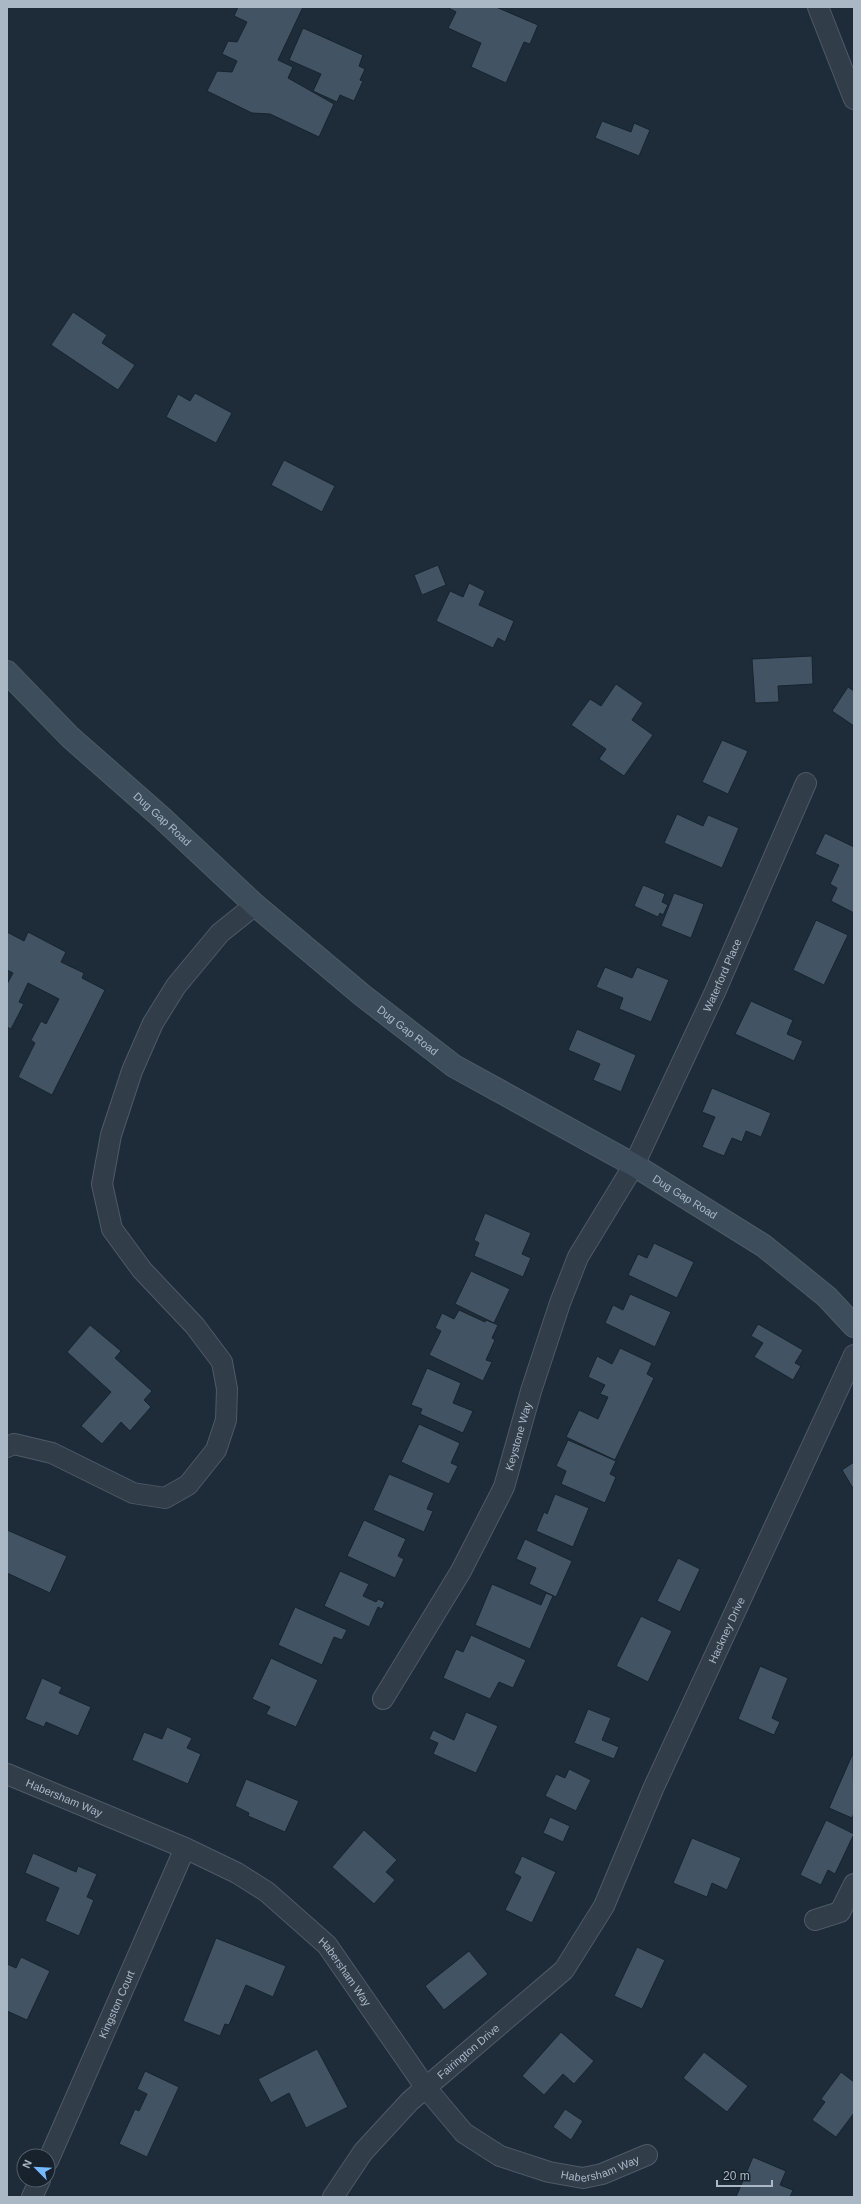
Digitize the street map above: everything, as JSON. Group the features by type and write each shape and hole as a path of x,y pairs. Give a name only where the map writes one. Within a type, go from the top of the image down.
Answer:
{"street":[{"path":"818,7 854,99"},
{"name":"Dug Gap Road","path":"7,672 70,737 161,817 255,905 362,995 454,1066 634,1165 764,1246 827,1297 854,1326"},
{"name":"Waterford Place","path":"634,1165 714,992 806,783"},
{"path":"7,1447 14,1444 52,1453 133,1493 165,1498 188,1484 216,1450 226,1420 227,1389 222,1362 195,1326 142,1270 112,1229 102,1184 111,1135 132,1071 153,1023 176,986 220,933 255,905"},
{"name":"Keystone Way","path":"383,1699 461,1571 504,1487 531,1391 560,1303 578,1257 634,1165"},
{"name":"Hackney Drive","path":"604,1906 653,1789 854,1356"},
{"name":"Habersham Way","path":"7,1774 185,1848 237,1873 267,1892 328,1945 426,2088 464,2133 500,2156 549,2172 583,2178 602,2174 647,2155"},
{"name":"Kingston Court","path":"54,2148 185,1848"},
{"path":"815,1920 840,1912 854,1884"},
{"name":"Fairington Drive","path":"333,2197 363,2152 410,2102 564,1970 604,1906"}],"building":[{"path":"238,7 303,7 278,60 293,67 288,78 334,104 319,137 270,114 252,113 207,91 217,71 232,72 237,61 222,54 228,41 237,42 247,22 234,16"},
{"path":"447,7 496,7 538,25 530,44 524,42 506,83 471,67 481,43 448,28 456,12"},
{"path":"303,28 363,55 359,66 365,69 360,80 363,81 354,101 340,95 337,102 313,91 321,74 289,60"},
{"path":"602,121 631,132 634,123 650,130 639,156 595,138"},
{"path":"73,312 107,335 102,343 135,365 118,390 51,345"},
{"path":"195,393 232,413 216,443 166,417 178,394 190,401"},
{"path":"284,460 335,486 322,512 271,485"},
{"path":"438,565 446,585 422,595 414,575"},
{"path":"469,583 485,591 479,605 514,621 505,642 498,638 493,648 436,621 450,591 463,597"},
{"path":"812,656 813,684 778,686 779,702 755,703 752,659"},
{"path":"616,684 643,703 632,720 653,735 624,776 599,759 606,749 571,725 590,699 601,706"},
{"path":"848,687 854,691 854,726 832,711"},
{"path":"722,740 748,751 728,794 702,782"},
{"path":"677,814 703,826 708,815 739,828 722,868 664,843"},
{"path":"825,833 854,847 854,913 831,901 837,888 830,884 839,865 815,854"},
{"path":"643,885 665,894 662,902 668,905 663,915 660,913 658,917 634,906"},
{"path":"674,893 704,904 691,938 661,926"},
{"path":"816,920 848,935 824,985 793,970"},
{"path":"7,932 24,941 28,932 66,952 61,962 84,973 82,978 105,990 52,1095 18,1077 35,1043 31,1040 41,1021 46,1024 59,999 28,983 19,1002 24,1004 11,1029 7,1027 7,984 13,973 7,970"},
{"path":"605,967 632,978 637,967 669,980 651,1022 619,1009 623,998 596,987"},
{"path":"751,1001 793,1020 787,1034 803,1041 794,1061 735,1034"},
{"path":"577,1029 636,1055 621,1092 593,1080 600,1064 568,1050"},
{"path":"712,1088 771,1113 761,1137 746,1131 742,1142 732,1138 724,1156 702,1147 715,1117 702,1112"},
{"path":"485,1213 531,1233 522,1254 531,1258 523,1277 474,1256 479,1243 474,1240"},
{"path":"654,1243 694,1262 677,1298 628,1275 638,1254 647,1258"},
{"path":"471,1271 510,1289 494,1323 455,1304"},
{"path":"630,1294 671,1312 655,1347 605,1323 613,1305 623,1310"},
{"path":"459,1310 485,1322 486,1320 498,1325 492,1338 495,1340 486,1360 492,1362 483,1381 429,1355 441,1331 435,1328 442,1313 454,1319"},
{"path":"758,1324 803,1350 795,1363 801,1366 793,1380 754,1357 763,1343 751,1336"},
{"path":"90,1325 121,1351 115,1358 152,1391 144,1400 151,1407 130,1431 121,1422 102,1444 81,1426 111,1392 67,1352"},
{"path":"620,1348 652,1363 647,1374 654,1378 615,1460 566,1437 579,1410 598,1419 608,1397 600,1394 605,1385 588,1377 597,1356 612,1364"},
{"path":"427,1368 461,1383 453,1403 473,1411 463,1433 420,1414 422,1409 411,1405"},
{"path":"419,1424 460,1443 451,1463 458,1466 449,1484 401,1462"},
{"path":"568,1440 616,1461 610,1474 616,1477 605,1503 561,1484 566,1471 556,1466"},
{"path":"854,1462 854,1490 842,1470"},
{"path":"389,1474 434,1493 427,1509 433,1511 424,1532 373,1510"},
{"path":"555,1494 589,1508 573,1547 536,1531 544,1512 547,1514"},
{"path":"364,1520 406,1539 398,1556 404,1559 395,1578 347,1556"},
{"path":"7,1530 67,1556 50,1593 7,1573"},
{"path":"525,1539 572,1561 556,1597 529,1584 536,1568 516,1559"},
{"path":"678,1558 700,1569 680,1612 657,1601"},
{"path":"340,1571 369,1584 363,1596 376,1602 378,1599 385,1602 382,1609 378,1607 369,1627 324,1606"},
{"path":"492,1584 541,1605 546,1593 553,1596 530,1649 475,1625"},
{"path":"295,1607 347,1630 342,1640 334,1637 322,1665 278,1645"},
{"path":"641,1616 672,1631 648,1682 616,1666"},
{"path":"471,1635 526,1660 513,1688 499,1682 490,1699 443,1678 456,1649 463,1652"},
{"path":"271,1658 318,1680 296,1727 266,1714 270,1707 252,1699"},
{"path":"760,1666 788,1678 772,1718 780,1722 774,1735 738,1719"},
{"path":"42,1678 62,1687 59,1693 91,1707 78,1736 46,1722 44,1727 25,1719"},
{"path":"588,1709 611,1718 602,1740 619,1747 614,1759 574,1743"},
{"path":"466,1712 498,1726 476,1773 433,1754 438,1743 429,1739 433,1730 454,1740"},
{"path":"167,1727 192,1738 187,1748 201,1754 188,1784 132,1760 144,1732 162,1739"},
{"path":"853,1753 854,1813 852,1818 829,1808"},
{"path":"569,1769 591,1780 576,1811 545,1796 556,1774 565,1778"},
{"path":"246,1779 299,1801 285,1832 248,1816 249,1813 235,1806"},
{"path":"550,1817 570,1826 563,1842 543,1833"},
{"path":"826,1820 854,1834 835,1874 828,1870 821,1885 800,1875"},
{"path":"364,1830 397,1860 386,1872 395,1880 374,1904 332,1867"},
{"path":"692,1838 741,1858 727,1890 712,1883 707,1897 673,1883"},
{"path":"33,1853 76,1872 78,1866 97,1874 87,1897 94,1900 79,1936 45,1921 59,1888 25,1873"},
{"path":"522,1856 556,1872 532,1923 505,1910 521,1877 514,1873"},
{"path":"216,1938 286,1966 273,1997 246,1985 229,2025 225,2024 220,2036 183,2021"},
{"path":"637,1947 665,1960 642,2009 614,1996"},
{"path":"469,1951 488,1974 444,2010 425,1986"},
{"path":"21,1957 50,1971 27,2020 7,2011 7,1964 16,1968"},
{"path":"561,2032 594,2061 574,2084 563,2074 544,2095 522,2076"},
{"path":"317,2049 348,2107 306,2128 289,2093 271,2103 258,2079"},
{"path":"704,2052 748,2086 727,2112 683,2078"},
{"path":"145,2071 179,2087 147,2157 119,2144 135,2109 139,2111 147,2094 137,2089"},
{"path":"841,2072 854,2082 854,2113 836,2137 812,2120 825,2102 821,2099"},
{"path":"565,2109 583,2121 571,2140 553,2127"},
{"path":"753,2157 786,2171 780,2185 793,2190 790,2197 736,2197"}]}
